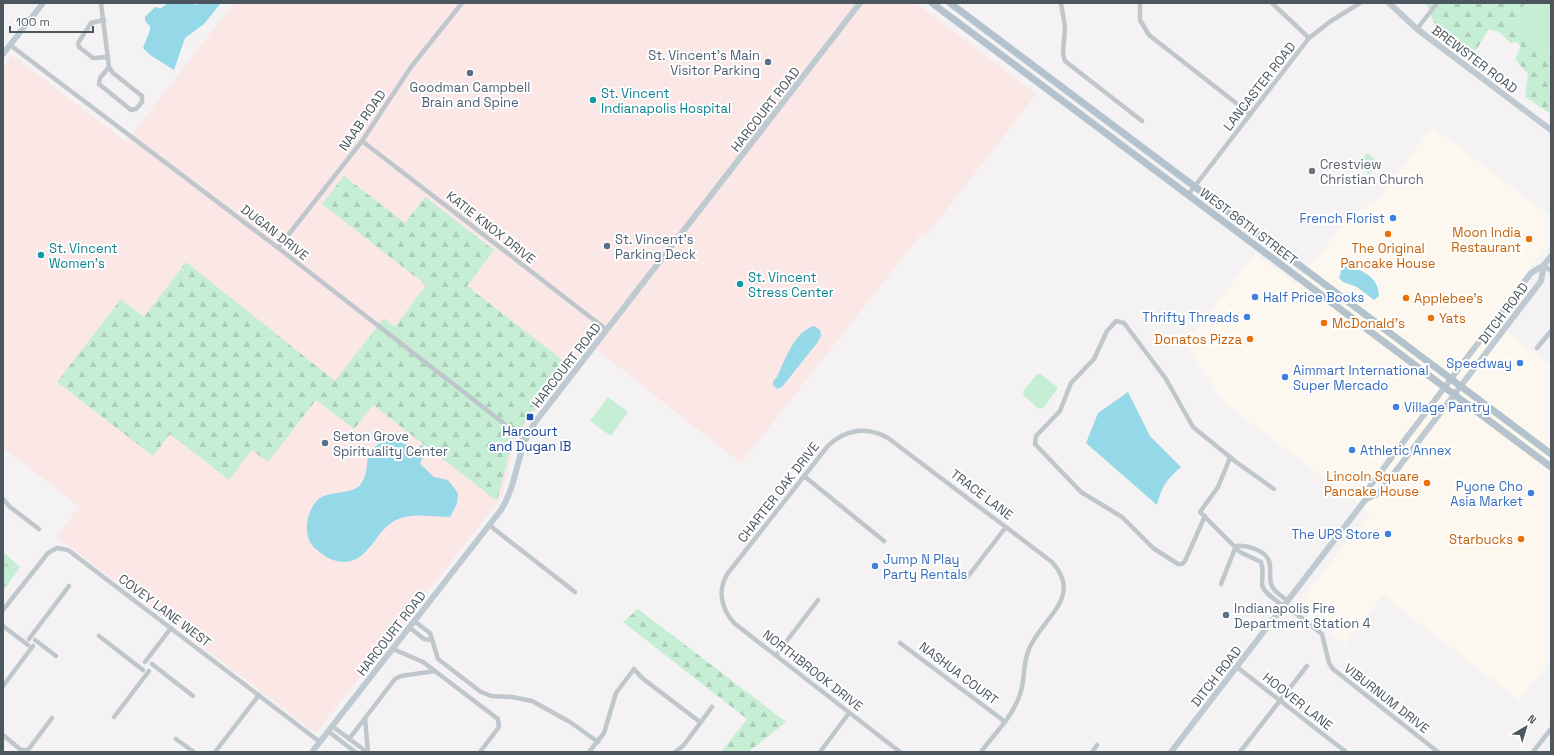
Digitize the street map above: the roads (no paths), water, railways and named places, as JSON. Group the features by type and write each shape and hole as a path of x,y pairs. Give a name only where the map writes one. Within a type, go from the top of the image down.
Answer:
{"main road":[{"name":"WEST 86TH STREET","path":"932,3 1551,467"},
{"name":"WEST 86TH STREET","path":"950,3 1551,454"}],"street":[{"path":"3,54 43,3"},
{"path":"101,3 109,67 113,73 142,96 142,101 136,109 131,110 99,84 99,80 109,67"},
{"name":"NAAB ROAD","path":"278,248 362,141 411,68 462,3"},
{"name":"HARCOURT ROAD","path":"312,752 504,505 512,487 524,439 536,421 860,3"},
{"path":"1061,3 1065,27 1063,54 1065,61 1142,121"},
{"path":"1140,3 1139,14 1142,27 1149,35 1250,114"},
{"path":"1272,3 1309,38"},
{"name":"LANCASTER ROAD","path":"1188,195 1309,38 1325,25 1360,3"},
{"name":"BREWSTER ROAD","path":"1389,3 1417,29 1551,130"},
{"path":"1417,29 1437,3"},
{"path":"104,20 91,23 78,43 79,47 94,58 108,57"},
{"name":"DUGAN DRIVE","path":"10,45 278,248 524,439"},
{"name":"KATIE KNOX DRIVE","path":"362,141 607,330"},
{"name":"DITCH ROAD","path":"1171,752 1366,499 1370,486 1531,273 1544,265 1551,256"},
{"path":"1544,265 1551,271"},
{"name":"DITCH ROAD","path":"1366,499 1379,493 1541,281 1544,265"},
{"path":"1230,458 1218,487 1202,514 1185,561 1182,564 1178,564 1156,549 1122,517 1081,492 1036,446 1034,440 1062,408 1071,383 1093,360 1109,329 1114,322 1119,320 1124,323 1166,379 1192,426 1230,458 1274,489"},
{"path":"1537,348 1551,331"},
{"name":"CHARTER OAK DRIVE","path":"722,599 722,585 728,573 827,447 839,436 857,430 877,432"},
{"name":"TRACE LANE","path":"877,432 888,438 1006,527 1052,562 1059,570 1064,583 1060,605 1030,647 1026,659 1020,694 1013,710 1004,722"},
{"path":"804,476 884,541"},
{"path":"3,499 10,508 39,529"},
{"path":"1202,514 1236,546 1240,552 1252,556 1261,562 1263,567 1262,586 1268,594 1285,604"},
{"path":"489,525 575,592"},
{"path":"966,579 1006,527"},
{"path":"1236,546 1244,545 1263,553 1269,561 1269,580 1272,588 1285,604"},
{"path":"1221,584 1236,546"},
{"name":"COVEY LANE WEST","path":"5,608 46,555 55,549 62,548 68,550 320,742"},
{"path":"1252,556 1254,549"},
{"path":"29,639 69,586"},
{"name":"NORTHBROOK DRIVE","path":"722,599 727,614 734,623 900,752"},
{"path":"776,655 818,600"},
{"name":"VIBURNUM DRIVE","path":"1285,604 1322,634 1329,663 1332,669 1438,752"},
{"path":"414,621 430,633 438,659 481,692 491,696 512,696 532,701 570,722 598,742"},
{"path":"3,626 31,646"},
{"path":"409,627 424,639 431,640"},
{"path":"144,670 142,666 171,628"},
{"path":"98,636 144,670 149,671"},
{"path":"29,639 35,640 56,656"},
{"path":"29,639 31,646"},
{"path":"3,686 35,640"},
{"name":"NASHUA COURT","path":"900,643 1004,722"},
{"path":"392,649 420,660 498,719 500,723 499,728 480,752"},
{"path":"145,662 152,664 193,696"},
{"path":"114,717 152,669 152,664"},
{"path":"1240,752 1307,666"},
{"name":"HOOVER LANE","path":"1237,667 1346,752"},
{"path":"589,752 604,733 615,695 634,669 642,678 700,722"},
{"path":"349,739 396,678 435,671"},
{"path":"215,752 259,695"},
{"path":"675,752 684,745 712,707"},
{"path":"820,752 849,713"},
{"path":"3,735 21,750 28,750 52,718"},
{"path":"365,718 367,752"},
{"path":"981,752 1004,722"},
{"path":"332,726 367,752"},
{"path":"1533,752 1551,729"},
{"path":"328,732 355,752"},
{"path":"176,739 194,752"},
{"path":"1092,752 1097,745"}],"water":[{"path":"168,3 191,3 195,5 203,3 220,4 204,24 185,38 174,70 150,55 143,48 150,30 150,26 145,21 145,17 155,7 161,8"},
{"path":"1344,262 1368,274 1376,283 1379,296 1374,300 1357,287 1343,282 1339,278"},
{"path":"814,326 820,330 821,336 817,343 782,387 777,389 773,385 773,381 777,377 791,347 801,334"},
{"path":"1128,392 1150,436 1181,467 1165,484 1157,505 1086,443 1098,413"},
{"path":"392,439 407,445 416,451 422,444 425,450 420,464 434,477 448,480 458,493 457,504 450,517 409,516 396,520 383,531 366,552 352,561 335,561 328,558 311,544 308,538 307,523 311,509 320,498 330,494 357,488 364,479 370,453 381,443"}],"place":[{"name":"St. Vincent's Main Visitor Parking","path":"768,62"},
{"name":"Goodman Campbell Brain and Spine","path":"470,73"},
{"name":"St. Vincent Indianapolis Hospital","path":"593,100"},
{"name":"Crestview Christian Church","path":"1312,171"},
{"name":"French Florist","path":"1393,218"},
{"name":"The Original Pancake House","path":"1388,234"},
{"name":"Moon India Restaurant","path":"1529,239"},
{"name":"St. Vincent's Parking Deck","path":"607,246"},
{"name":"St. Vincent Women's","path":"41,255"},
{"name":"St. Vincent Stress Center","path":"740,284"},
{"name":"Half Price Books","path":"1255,297"},
{"name":"Applebee's","path":"1406,298"},
{"name":"Thrifty Threads","path":"1247,317"},
{"name":"Yats","path":"1431,318"},
{"name":"McDonald's","path":"1324,323"},
{"name":"Donatos Pizza","path":"1250,339"},
{"name":"Speedway","path":"1520,363"},
{"name":"Aimmart International Super Mercado","path":"1285,377"},
{"name":"Village Pantry","path":"1396,407"},
{"name":"Harcourt and Dugan IB","path":"530,417"},
{"name":"Seton Grove Spirituality Center","path":"325,443"},
{"name":"Athletic Annex","path":"1352,450"},
{"name":"Lincoln Square Pancake House","path":"1427,483"},
{"name":"Pyone Cho Asia Market","path":"1531,493"},
{"name":"The UPS Store","path":"1388,534"},
{"name":"Starbucks","path":"1521,539"},
{"name":"Jump N Play Party Rentals","path":"875,566"},
{"name":"Indianapolis Fire Department Station 4","path":"1226,615"}]}
